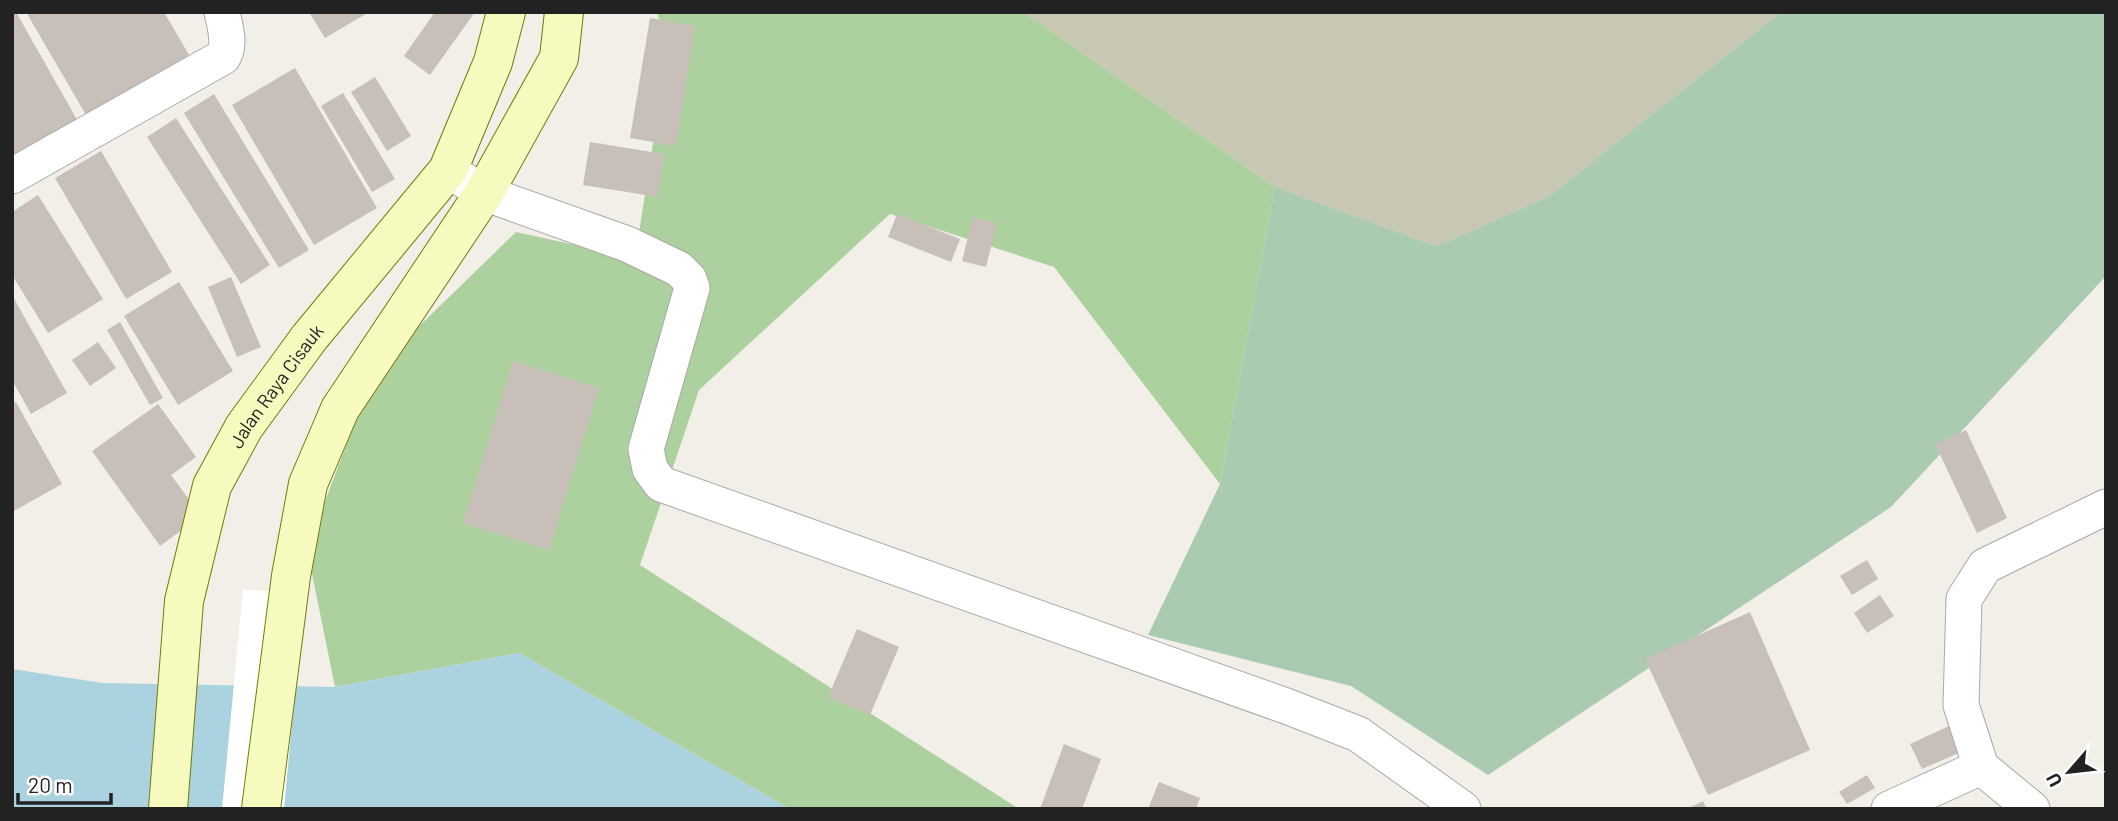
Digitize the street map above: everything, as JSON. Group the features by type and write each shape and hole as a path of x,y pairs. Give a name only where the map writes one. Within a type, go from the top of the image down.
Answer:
{"main road":[{"name":"Jalan Raya Cisauk","path":"168,809 184,601 212,485 244,427 309,338 448,170 493,62 506,12"},
{"path":"261,809 291,576 308,484 340,409 484,193 559,58 564,12"}],"street":[{"path":"12,176 223,57 227,41 222,12"},
{"path":"448,170 484,193 627,244 679,269 689,279 692,288 646,450 650,469 661,484 1358,734 1463,809"},
{"path":"2032,809 1981,767 1961,705 1964,599 1985,566 2106,507"},
{"path":"1889,809 1981,767"}],"shaded area":[{"path":"1024,12 1781,12 1548,197 1436,246 1275,187"}],"green space":[{"path":"657,12 1024,12 1275,187 1220,484 1054,267 890,214 699,390 640,565 1019,809 790,809 519,653 335,687 307,549 375,369 516,232 635,258 668,48"},
{"path":"1781,12 2106,12 2106,276 1891,507 1488,775 1351,686 1148,635 1220,484 1275,187 1436,246 1548,197"}],"water":[{"path":"519,653 790,809 12,809 12,669 102,683 335,687"}],"pier":[{"path":"243,589 304,595 284,809 222,809"}],"building":[{"path":"12,12 16,12 80,125 12,164"},
{"path":"26,12 164,12 189,55 86,115"},
{"path":"309,12 369,12 325,38"},
{"path":"435,12 475,12 430,75 404,56"},
{"path":"650,18 695,26 676,146 630,138"},
{"path":"295,68 377,208 314,245 232,105"},
{"path":"375,77 411,136 387,151 351,92"},
{"path":"343,93 395,179 372,192 321,106"},
{"path":"214,94 309,250 279,268 184,113"},
{"path":"176,118 270,265 241,284 147,137"},
{"path":"590,142 664,154 658,197 583,185"},
{"path":"101,151 172,272 126,299 55,178"},
{"path":"38,195 103,299 48,333 12,275 12,212"},
{"path":"897,214 960,239 951,262 888,237"},
{"path":"973,217 997,223 986,267 962,261"},
{"path":"231,277 261,347 237,357 208,287"},
{"path":"179,282 233,371 178,405 124,316"},
{"path":"12,295 67,393 31,414 12,380"},
{"path":"120,322 163,398 150,405 107,330"},
{"path":"98,342 116,368 90,386 72,360"},
{"path":"513,361 599,388 549,550 463,523"},
{"path":"16,402 62,484 12,512 12,403"},
{"path":"158,404 196,457 171,475 201,516 160,546 92,451"},
{"path":"1966,430 2007,518 1977,533 1935,444"},
{"path":"1867,560 1878,579 1852,595 1840,576"},
{"path":"1880,595 1894,616 1867,633 1854,613"},
{"path":"1750,612 1810,750 1708,795 1645,659"},
{"path":"857,629 899,647 870,715 828,697"},
{"path":"1949,726 1961,752 1922,769 1910,744"},
{"path":"1064,744 1101,759 1082,809 1040,809"},
{"path":"1867,775 1875,788 1847,804 1839,792"},
{"path":"1159,782 1200,798 1196,809 1148,809"},
{"path":"1703,801 1707,809 1687,809"}]}
